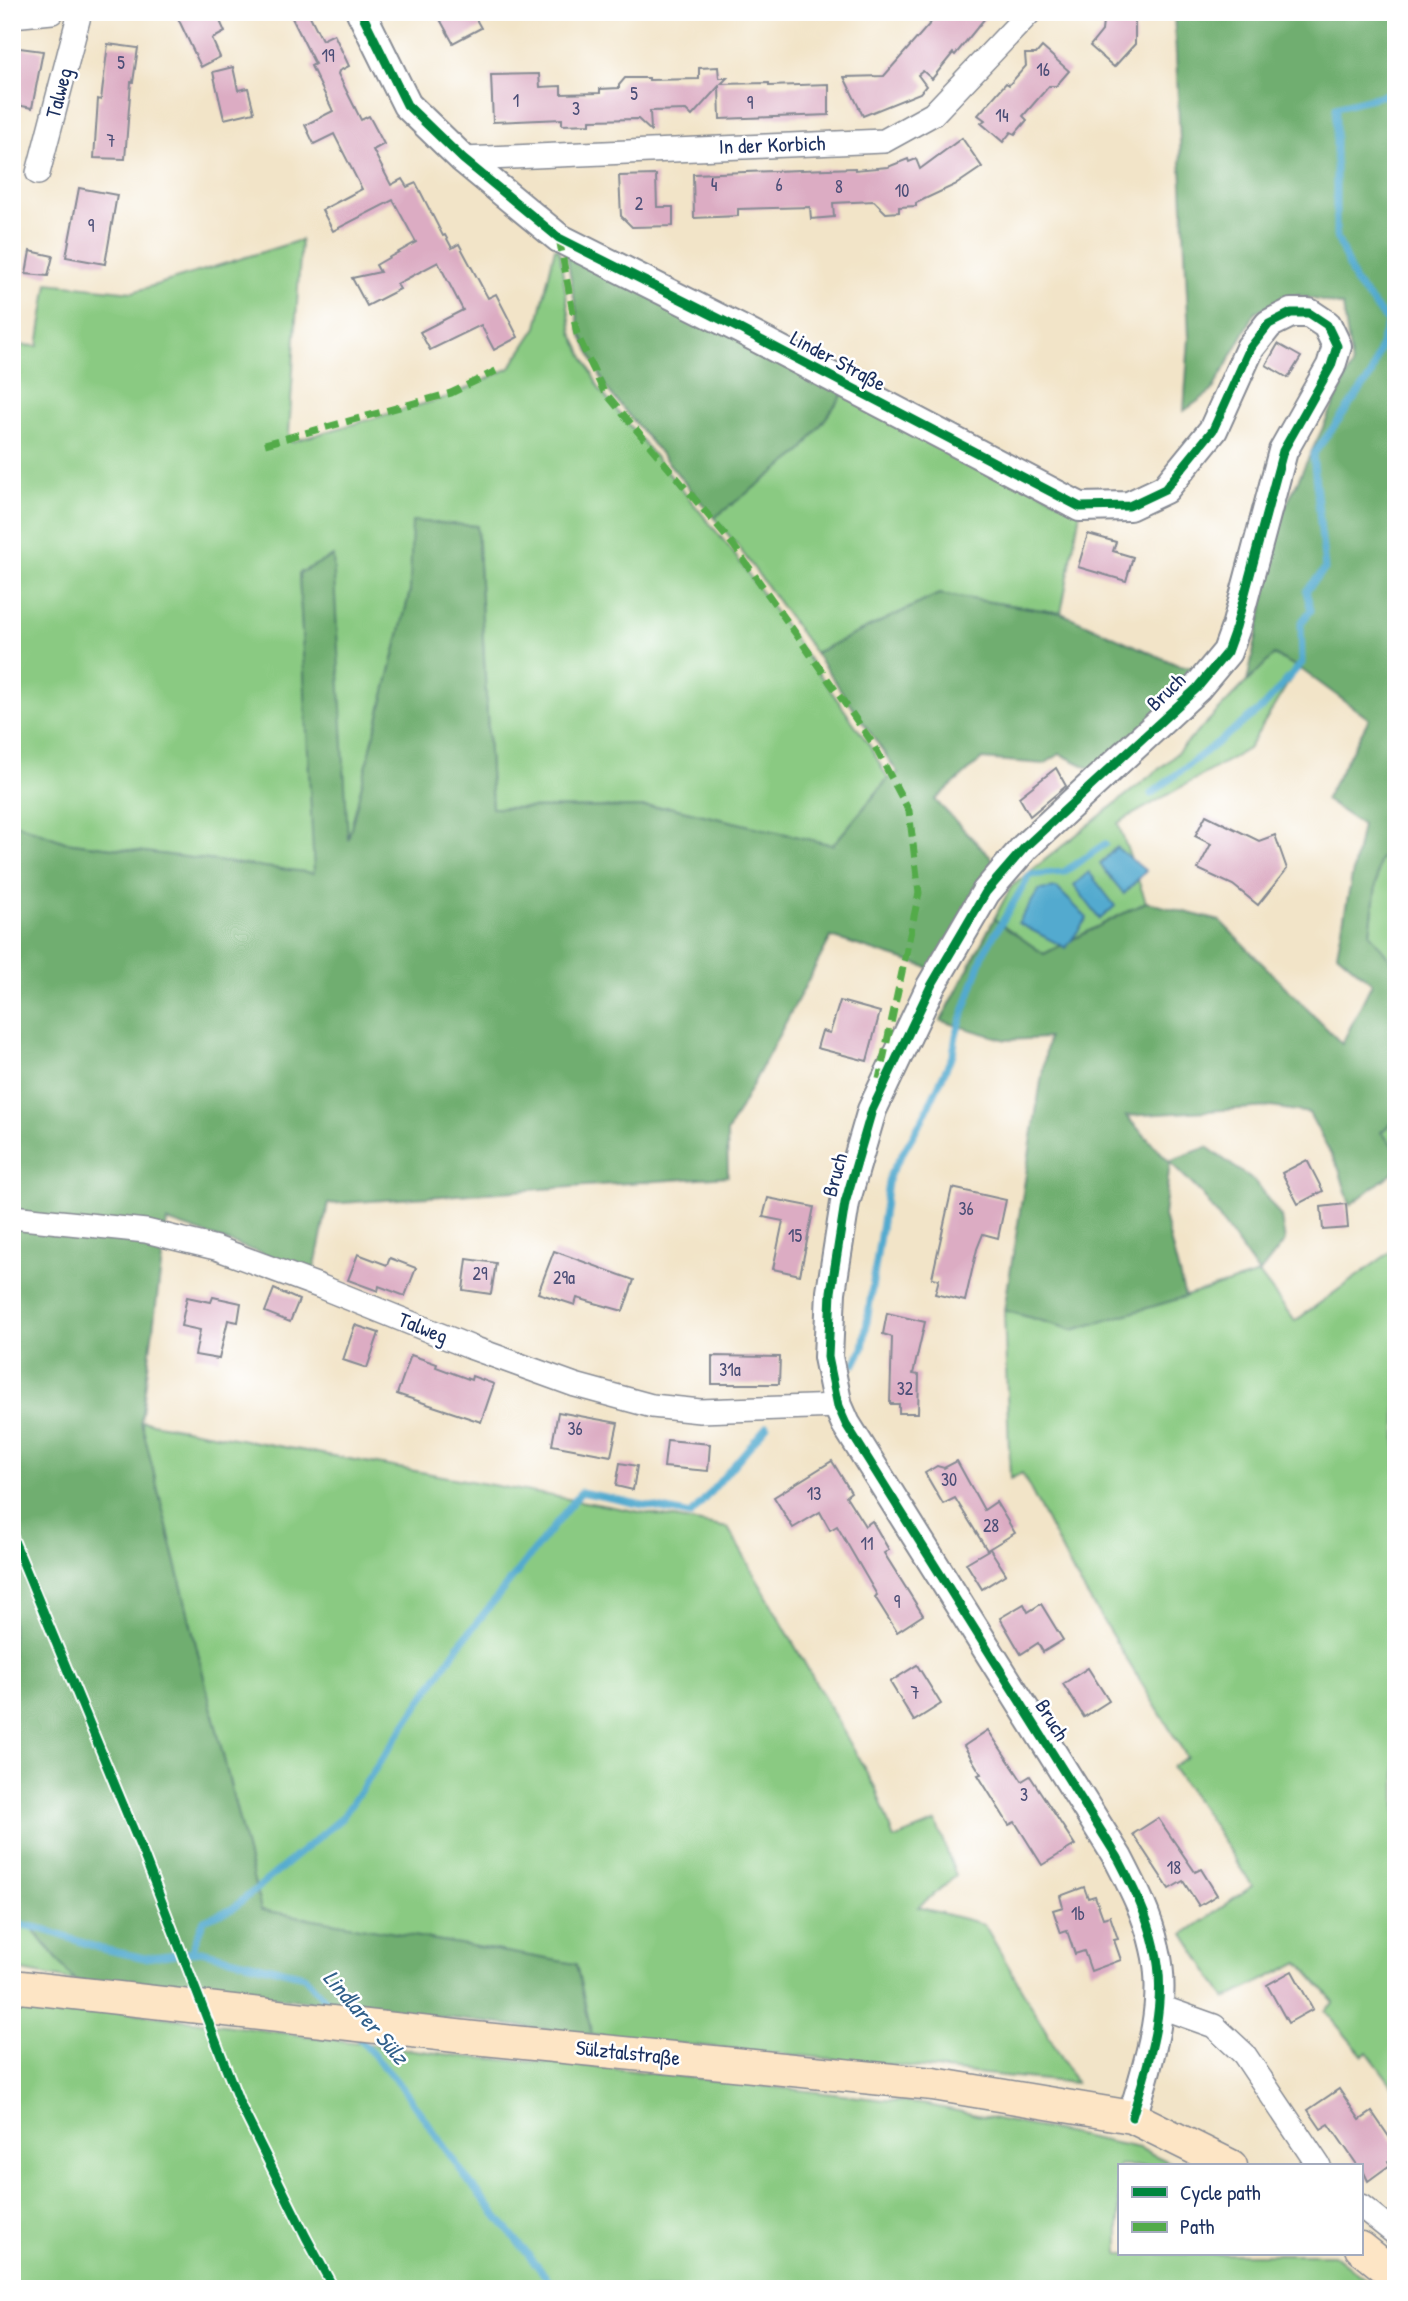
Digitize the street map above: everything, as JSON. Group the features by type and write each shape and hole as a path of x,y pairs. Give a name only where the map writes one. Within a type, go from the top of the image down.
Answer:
{"main road":[{"name":"Sülztalstraße","path":"12,1986 381,2028 933,2084 1132,2117 1227,2164"},
{"path":"1362,2249 1396,2276"}],"street":[{"path":"12,16 52,12"},
{"name":"Talweg","path":"38,173 80,12"},
{"name":"Linder Straße","path":"361,12 408,105 463,159 559,238 740,329 1080,507 1129,506 1165,489 1213,430 1250,348 1269,324 1292,313 1309,313"},
{"name":"In der Korbich","path":"463,159 884,141 933,114 1030,12"},
{"name":"Bruch","path":"1132,2117 1149,2060 1158,2006 1159,1967 1156,1949 1138,1896 1118,1858 846,1424 838,1406 828,1357 831,1292 845,1203 872,1110 931,986 986,892 1025,847 1197,688 1227,652 1283,451 1331,366 1337,346 1327,325 1309,313"},
{"name":"Talweg","path":"12,1217 146,1231 216,1248 470,1347 575,1385 652,1406 700,1411 838,1406"},
{"path":"1158,2006 1214,2026 1244,2054 1318,2164"},
{"path":"1362,2207 1396,2234"}],"green space":[{"path":"1174,12 1396,12 1396,839 1379,861 1370,933 1396,967 1396,1119 1381,1132 1396,1149 1396,1170 1350,1205 1339,1169 1309,1113 1271,1107 1126,1116 1169,1161 1207,1147 1255,1182 1281,1217 1285,1241 1259,1274 1202,1194 1170,1162 1164,1216 1185,1297 1073,1330 1004,1310 1048,1038 1006,1040 941,1021 994,919 1044,954 1146,902 1220,921 1342,1044 1372,983 1337,953 1362,825 1325,800 1369,719 1298,667 1274,655 1247,682 1282,514 1352,366 1343,306 1297,295 1256,311 1212,391 1184,411 1189,338"},
{"path":"301,240 289,434 291,442 451,396 510,368 537,327 555,248 559,249 572,333 600,390 730,548 870,746 888,779 833,845 669,807 492,808 477,526 413,522 410,591 348,843 299,574 315,874 65,842 12,822 12,345 38,346 48,283 133,292"},
{"path":"565,246 846,390 801,452 714,518 606,388 580,332"},
{"path":"846,390 1080,512 1061,613 939,594 815,653 737,545 714,518 801,452"},
{"path":"412,521 477,526 492,808 669,807 833,845 888,779 898,773 815,653 939,594 1061,613 1180,666 1220,668 1112,779 1060,754 1044,764 982,759 935,800 1007,874 942,972 831,937 727,1133 728,1176 328,1204 314,1271 167,1221 141,1421 261,1910 576,1964 592,2035 214,1990 75,1981 33,1929 12,1919 12,1809 19,1807 12,1779 12,822 65,842 314,873 299,573 333,556 348,840 410,591"},
{"path":"1273,655 1298,667 1248,749 1118,823 1146,902 1044,954 994,919 1011,887 1170,760"},
{"path":"1396,839 1396,967 1370,934 1379,861"},
{"path":"1396,1119 1396,1149 1381,1132"},
{"path":"1396,1248 1396,2090 1367,2052 1363,2056 1325,2011 1334,2002 1299,1962 1226,1999 1184,1934 1252,1886 1172,1767 1187,1757 1074,1574 1022,1473 1010,1479 1004,1310 1073,1330 1259,1274 1295,1321"},
{"path":"141,1421 728,1528 876,1789 894,1839 936,1822 956,1876 918,1907 984,1924 1076,2083 592,2035 576,1964 261,1910"},
{"path":"12,1919 33,1929 75,1981 12,1969"},
{"path":"12,1997 467,2057 591,2066 928,2105 1139,2148 1174,2164 1118,2164 1118,2256 1336,2256 1377,2289 12,2289"}],"water":[{"path":"1116,847 1146,871 1124,894 1100,864"},
{"path":"1089,872 1115,906 1100,919 1074,885"},
{"path":"1057,888 1087,918 1066,948 1018,923 1039,890"}],"building":[{"path":"175,12 216,12 225,32 212,39 220,57 201,67"},
{"path":"289,12 308,12 322,40 334,34 349,66 338,74 361,120 369,116 384,144 373,150 391,185 402,179 407,187 416,183 443,236 445,235 452,248 459,244 488,298 496,294 518,337 494,350 481,325 430,350 420,332 463,310 438,262 397,284 400,289 367,306 352,278 380,272 376,265 416,242 393,200 333,231 322,210 362,189 334,134 314,144 305,125 333,111 311,66 315,64"},
{"path":"436,12 472,12 481,28 453,43"},
{"path":"940,12 990,12 932,79 923,71 918,75 926,86 920,93 863,116 844,77 884,76"},
{"path":"1106,12 1135,12 1135,44 1114,67 1090,46 1102,31"},
{"path":"108,44 138,48 131,82 125,159 94,158 98,99 101,100"},
{"path":"12,47 43,51 32,108 12,104 16,73 12,73"},
{"path":"1042,47 1069,71 1056,86 1049,86 1023,116 1027,120 1015,134 1011,132 1003,142 981,123 985,120 978,115 1006,83 1009,85 1026,66 1025,54 1036,54"},
{"path":"233,67 238,90 248,88 254,112 224,119 213,72"},
{"path":"718,67 719,78 727,78 721,84 829,84 829,115 720,119 719,86 692,116 686,110 650,111 651,131 638,119 590,120 590,124 562,125 562,119 493,122 491,75 539,74 540,87 561,86 561,94 600,93 600,89 619,88 625,78 699,79 699,68"},
{"path":"962,138 982,167 957,184 916,203 916,206 899,207 899,212 886,213 874,201 833,203 834,217 811,219 810,207 738,209 738,216 694,218 693,174 855,170 888,167 908,159 909,162 916,159 920,169"},
{"path":"656,175 657,207 673,207 673,226 632,227 621,216 619,176"},
{"path":"79,188 117,195 105,264 66,257"},
{"path":"30,251 53,256 48,276 26,274"},
{"path":"1278,344 1301,357 1288,378 1266,365"},
{"path":"1088,534 1116,542 1113,551 1133,557 1126,581 1078,567"},
{"path":"1056,768 1066,786 1030,816 1019,797"},
{"path":"1206,815 1259,841 1275,835 1287,869 1258,905 1233,885 1198,869 1211,844 1195,836"},
{"path":"840,1001 880,1012 867,1061 817,1048 822,1031 830,1033"},
{"path":"1307,1160 1323,1191 1298,1204 1282,1173"},
{"path":"952,1188 1006,1200 998,1238 983,1234 965,1301 935,1294 939,1279 932,1278"},
{"path":"768,1198 814,1207 800,1275 773,1269 783,1221 763,1217"},
{"path":"1346,1204 1348,1228 1323,1230 1321,1207"},
{"path":"554,1251 634,1280 623,1311 577,1298 575,1305 538,1293"},
{"path":"358,1254 387,1265 390,1258 416,1268 405,1296 379,1286 378,1291 348,1280"},
{"path":"467,1259 496,1263 491,1294 463,1290"},
{"path":"274,1289 299,1300 290,1322 265,1312"},
{"path":"187,1297 211,1302 213,1297 241,1303 238,1322 228,1320 219,1359 195,1355 200,1330 181,1326"},
{"path":"887,1313 925,1322 913,1374 919,1375 918,1413 899,1413 899,1404 890,1404 892,1337 883,1334"},
{"path":"355,1325 379,1333 367,1368 343,1360"},
{"path":"411,1355 471,1380 472,1376 494,1384 481,1422 397,1394"},
{"path":"712,1356 780,1357 779,1384 712,1384"},
{"path":"558,1412 618,1423 611,1456 552,1445"},
{"path":"667,1440 710,1444 708,1471 664,1467"},
{"path":"832,1461 851,1492 846,1496 865,1526 872,1521 889,1550 884,1553 923,1615 897,1632 837,1526 830,1530 820,1512 793,1528 774,1497"},
{"path":"957,1461 984,1510 996,1502 1015,1533 987,1550 955,1498 943,1504 925,1473 937,1466 944,1468"},
{"path":"620,1463 637,1466 633,1490 616,1486"},
{"path":"990,1549 1006,1574 982,1589 966,1563"},
{"path":"1024,1604 1028,1612 1041,1604 1063,1640 1043,1652 1038,1643 1021,1654 1000,1618"},
{"path":"917,1665 941,1704 914,1721 890,1682"},
{"path":"1088,1668 1109,1701 1084,1717 1063,1684"},
{"path":"988,1730 1022,1781 1030,1776 1075,1845 1042,1865 1015,1822 1009,1825 978,1775 981,1774 964,1746"},
{"path":"1158,1818 1195,1872 1201,1869 1217,1895 1199,1906 1183,1881 1169,1889 1133,1834"},
{"path":"1084,1887 1088,1898 1095,1896 1103,1918 1110,1916 1118,1939 1114,1940 1121,1960 1091,1971 1084,1951 1075,1954 1067,1931 1061,1933 1053,1910 1063,1907 1060,1896"},
{"path":"1292,1971 1313,2009 1288,2023 1267,1985"},
{"path":"1339,2089 1360,2120 1372,2112 1396,2147 1396,2156 1388,2161 1390,2165 1368,2181 1362,2164 1357,2164 1329,2124 1321,2129 1308,2110"}],"waterway":[{"path":"1388,322 1355,282 1336,235 1336,107 1396,92"},
{"path":"1151,794 1262,708 1302,663 1301,623 1311,610 1306,591 1325,569 1313,455 1371,376 1388,322 1396,318"},
{"path":"855,1364 863,1348 889,1176 922,1120 953,1054 956,1035 984,952 1030,875 1064,872 1105,844"},
{"path":"191,1952 204,1920 232,1909 342,1818 459,1645 581,1492 691,1515 767,1426"},
{"name":"Lindlarer Sülz","path":"12,1923 39,1928 102,1949 145,1958 201,1951 304,1976 336,2012"},
{"name":"Lindlarer Sülz","path":"357,2036 402,2087 469,2182 556,2289"}],"marked path":[{"path":"559,238 577,334 603,390 734,546 874,745 909,811 919,893 879,1079"},
{"path":"265,444 451,393 496,371"}],"cycle path":[{"path":"361,12 407,105 463,159 559,238 740,329 1080,507 1129,506 1165,489 1213,430 1250,348 1269,324 1291,313 1309,313 1327,325 1337,346 1331,366 1283,451 1227,652 1197,688 1025,847 986,892 931,986 872,1110 845,1203 831,1292 828,1357 838,1406 846,1424 1118,1858 1148,1925 1159,1969 1160,1991 1155,2034 1132,2117"},
{"path":"12,1536 143,1853 240,2104 334,2289"}]}
